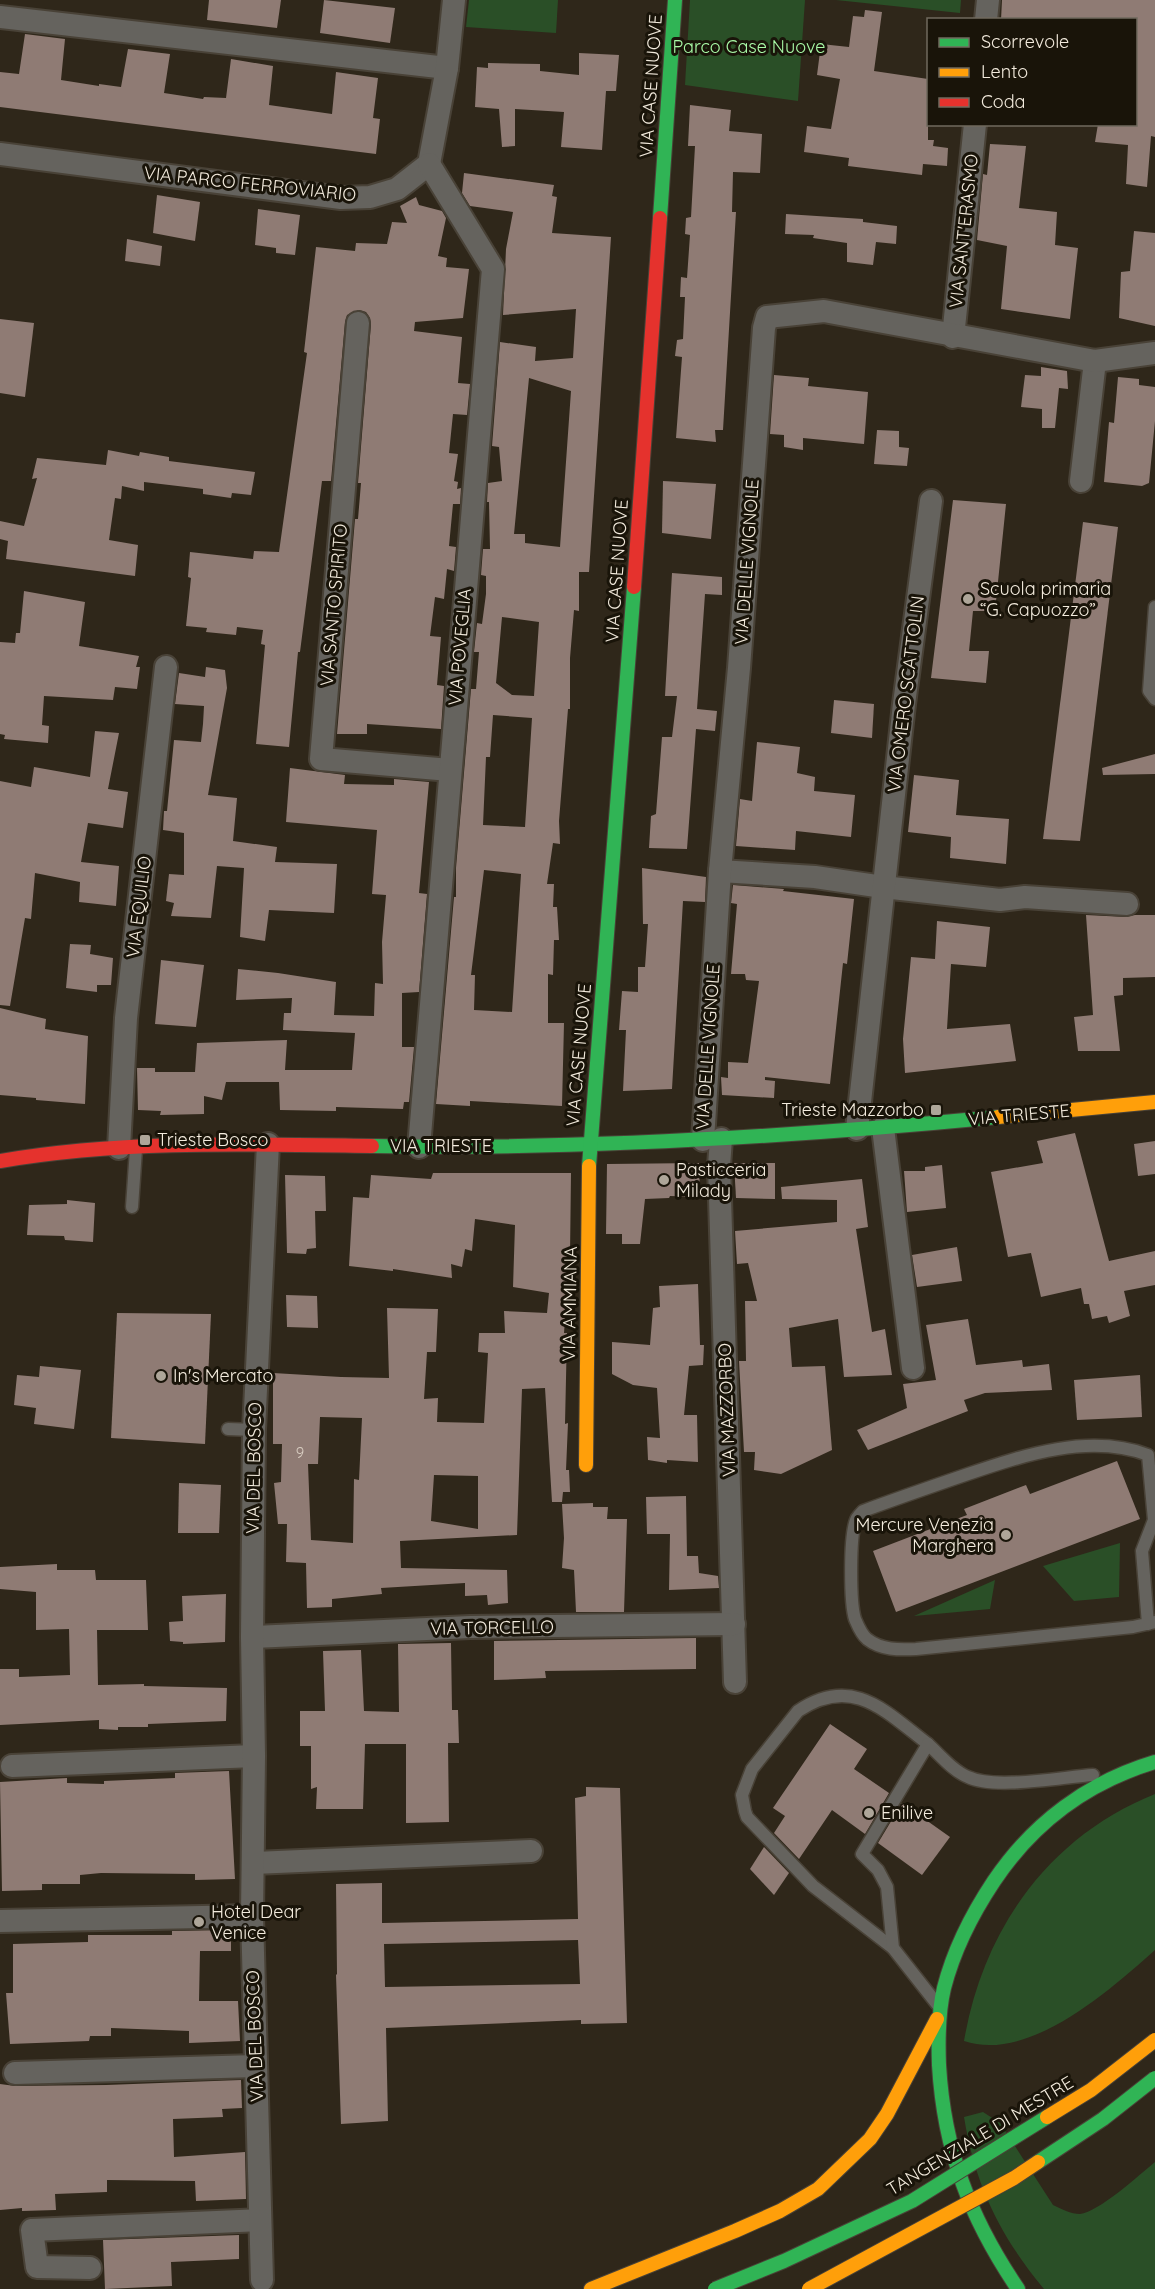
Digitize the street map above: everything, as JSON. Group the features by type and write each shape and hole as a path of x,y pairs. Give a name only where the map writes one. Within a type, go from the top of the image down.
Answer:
{"main road":[{"name":"VIA CASE NUOVE","path":"590,1144 630,645 675,0"},
{"name":"VIA TRIESTE","path":"0,1161 46,1153 128,1148 268,1144 419,1148 712,1139 883,1128 1155,1102"},
{"name":"VIA AMMIANA","path":"586,1465 590,1144"},
{"path":"1018,2289 984,2238 964,2195 945,2130 939,2087 940,2011 950,1970 964,1934 982,1899 1002,1869 1023,1844 1054,1814 1100,1781 1132,1768 1152,1756"},
{"path":"591,2289 735,2231 780,2211 818,2189 870,2139 887,2114 940,2011"},
{"name":"TANGENZIALE DI MESTRE","path":"716,2289 784,2261 912,2201 1091,2090 1155,2040"},
{"path":"808,2289 1014,2178 1104,2119 1155,2078"}],"street":[{"path":"429,164 447,68 454,0"},
{"path":"986,18 988,0"},
{"path":"0,17 447,68"},
{"name":"VIA SANT'ERASMO","path":"953,337 975,126"},
{"name":"VIA PARCO FERROVIARIO","path":"0,154 340,198 370,197 396,189 429,164"},
{"name":"VIA POVEGLIA","path":"419,1148 493,269 429,164"},
{"name":"VIA DELLE VIGNOLE","path":"712,1139 720,871 739,668 764,328 767,317 824,311 1095,362 1155,353"},
{"name":"VIA SANTO SPIRITO","path":"358,323 321,759 450,770"},
{"path":"1081,481 1095,362"},
{"name":"VIA OMERO SCATTOLIN","path":"857,1129 904,704 931,501"},
{"name":"VIA EQUILIO","path":"128,1148 126,1018 166,666"},
{"path":"720,871 815,877 1000,900 1025,897 1127,904"},
{"path":"883,1128 913,1368"},
{"name":"VIA MAZZORBO","path":"712,1139 719,1166 735,1682"},
{"name":"VIA DEL BOSCO","path":"262,2280 252,1916 254,1756 252,1637 254,1430 268,1144"},
{"name":"VIA TORCELLO","path":"252,1637 470,1627 734,1624"},
{"path":"12,1766 254,1756"},
{"path":"253,1863 531,1851"},
{"path":"0,1921 252,1916"},
{"path":"15,2073 256,2066"},
{"path":"90,2268 37,2267 32,2230 260,2220"}],"lane":[{"path":"1155,607 1149,691 1155,699"},
{"path":"128,1148 132,1207"},
{"path":"228,1429 254,1430"},
{"path":"1095,1447 1131,1449 1148,1455 1154,1520 1142,1551 1153,1624 916,1649 903,1650 882,1646 866,1638 855,1618 852,1601 852,1567 853,1534 857,1518 863,1511 924,1489 1011,1459 1046,1450 1095,1447"},
{"path":"940,2011 893,1948 813,1886 747,1817 742,1795 752,1769 798,1711 808,1704 830,1696 854,1696 871,1701 928,1744 962,1774 980,1781 1014,1782 1119,1773"},
{"path":"893,1948 887,1887 878,1870 863,1857 862,1852 928,1744"}],"green space":[{"path":"469,0 558,0 556,33 466,27"},
{"name":"Parco Case Nuove","path":"690,0 805,0 798,101 685,85"},
{"name":"Parco Case Nuove","path":"836,0 961,0 960,13"},
{"path":"1120,1543 1119,1597 1074,1601 1043,1566"},
{"path":"995,1580 990,1609 914,1616"},
{"path":"1155,1794 1155,1950 1092,2002 1067,2019 1041,2032 1015,2042 989,2045 964,2041 973,2000 987,1962 1005,1925 1026,1892 1053,1862 1083,1835 1117,1812"},
{"path":"983,2112 1000,2123 1053,2205 1070,2212 1080,2214 1097,2207 1155,2162 1155,2289 1044,2289 1002,2229 975,2165 964,2117"}],"building":[{"path":"209,0 281,0 277,28 207,20"},
{"path":"324,0 395,8 390,43 320,33"},
{"path":"1002,0 1155,0 1155,137 1151,136 1147,187 1126,184 1128,145 1095,142 1098,126 1137,126 1137,18 1001,18"},
{"path":"865,10 882,12 874,71 927,79 928,140 934,140 933,146 948,148 947,166 923,164 922,175 848,166 849,158 804,152 807,126 831,129 840,79 817,75 821,44 849,47 853,16 864,17"},
{"path":"25,34 65,39 61,80 99,86 99,84 121,87 128,49 170,54 164,93 203,99 204,97 226,98 231,59 273,66 269,105 332,114 336,72 378,78 373,118 380,119 376,154 0,107 0,72 19,74"},
{"path":"579,53 619,55 616,91 606,91 602,150 561,147 564,112 515,109 515,146 502,147 499,109 475,107 477,67 488,68 488,63 540,64 540,71 579,75"},
{"path":"690,105 731,110 729,131 762,134 760,173 733,172 732,212 736,212 723,430 715,430 716,442 676,438 682,357 675,356 677,340 683,339 685,297 680,297 681,277 687,278 690,235 685,234 686,218 691,217 695,146 688,146"},
{"path":"990,144 1026,146 1019,208 1057,212 1055,245 1078,248 1070,319 1001,309 1007,246 977,240 983,174 987,175"},
{"path":"464,173 554,185 552,196 557,197 552,233 611,237 589,572 579,572 579,611 574,610 570,658 570,709 568,709 559,821 560,844 553,843 547,884 554,884 553,907 557,907 559,940 554,940 553,975 548,974 548,1023 564,1023 562,1106 470,1101 470,1106 436,1104 454,897 456,897 456,868 471,689 476,689 479,652 474,652 477,623 482,624 486,594 486,576 481,575 483,549 490,549 488,483 502,481 499,447 492,446 500,342 536,347 535,361 573,358 576,309 503,315 506,249 513,212 470,206 462,193","holes":["529,378 571,391 560,547 525,543 525,534 514,534","502,617 539,622 534,696 512,695 496,683","493,715 532,718 525,827 483,825 486,757 490,757","484,870 521,874 512,1012 474,1010 475,975 471,975"]},
{"path":"157,195 200,202 195,241 153,233"},
{"path":"416,197 419,205 442,211 446,218 438,256 447,258 446,267 469,269 463,318 415,322 414,331 462,337 458,383 470,384 467,415 453,414 449,453 458,454 454,481 458,482 457,489 461,488 460,504 453,504 449,546 456,547 454,571 447,569 444,599 435,597 430,636 441,637 437,685 444,686 441,729 367,724 367,734 337,734 355,519 358,519 361,483 358,483 371,324 366,312 359,310 347,315 345,322 331,481 322,481 300,652 298,652 289,747 256,744 265,645 261,644 263,630 237,627 236,635 206,632 207,628 186,626 191,578 188,577 190,552 253,559 254,551 279,552 307,353 304,352 316,247 355,251 356,243 387,244 392,222 407,223 400,206"},
{"path":"258,209 300,215 295,255 276,253 276,248 255,245"},
{"path":"786,214 863,219 863,222 897,226 896,244 876,242 873,265 847,262 847,243 813,238 814,235 785,234"},
{"path":"1134,231 1155,233 1155,326 1119,318 1121,272 1130,271"},
{"path":"127,239 162,246 160,266 125,261"},
{"path":"0,319 34,323 25,397 0,393"},
{"path":"1041,367 1067,371 1068,389 1059,388 1055,428 1042,428 1042,409 1021,407 1025,375 1041,376"},
{"path":"774,375 809,378 808,386 868,392 864,444 803,438 803,450 784,447 784,435 770,434"},
{"path":"1118,377 1139,379 1139,385 1155,387 1155,421 1149,483 1142,486 1104,482 1109,422 1114,423"},
{"path":"877,430 899,431 899,447 909,448 907,466 874,464"},
{"path":"108,450 139,456 140,452 169,457 169,461 255,472 251,495 232,493 231,498 203,494 203,489 144,482 144,491 122,486 121,499 115,498 109,540 138,545 135,576 6,559 8,541 0,539 0,521 24,526 37,478 32,479 37,458 106,465"},
{"path":"663,481 716,484 711,539 662,533"},
{"name":"Scuola primaria “G. Capuozzo”","path":"953,500 1006,504 995,611 973,611 969,651 989,651 986,683 931,678"},
{"path":"1083,522 1118,527 1080,841 1043,839"},
{"path":"672,573 722,577 722,595 705,594 697,709 717,711 715,731 696,729 687,849 649,848 651,816 656,814 662,737 672,737 677,696 665,696"},
{"path":"24,591 85,602 79,646 139,656 136,667 140,667 137,689 115,687 113,700 44,696 42,725 49,726 48,743 4,739 5,735 0,734 0,642 15,643 16,633 20,633"},
{"path":"206,667 225,670 227,688 208,795 237,798 233,841 277,847 275,862 337,864 334,913 269,910 265,941 240,937 244,868 217,866 211,918 171,916 174,903 166,901 169,874 184,875 184,833 163,830 174,740 201,742 203,724 204,706 175,704 179,673 205,677"},
{"path":"834,700 874,704 872,738 831,733"},
{"path":"95,731 119,733 108,789 128,792 123,828 88,823 81,862 119,866 116,906 79,902 80,882 35,873 31,919 25,918 10,1006 0,1005 0,781 31,787 34,767 90,777"},
{"path":"757,742 800,747 797,773 815,777 814,791 855,795 851,837 796,831 795,850 736,846 740,799 752,801"},
{"path":"1155,754 1155,774 1103,775 1102,768"},
{"path":"290,768 345,775 344,784 394,785 394,779 429,782 419,893 427,894 419,992 402,993 402,1047 414,1047 409,1102 404,1102 403,1109 336,1107 336,1111 280,1110 279,1082 226,1082 222,1100 204,1096 204,1114 160,1115 161,1111 138,1110 137,1068 155,1068 155,1072 195,1072 197,1043 287,1040 285,1070 352,1070 355,1033 283,1030 284,1013 291,1013 292,998 236,1000 238,969 278,973 336,982 334,1015 374,1016 375,983 383,984 382,942 386,895 372,894 377,830 286,822"},
{"path":"914,775 959,780 956,815 1009,819 1006,864 950,858 951,837 908,832"},
{"path":"642,868 706,877 705,902 683,901 672,1089 623,1091 626,1030 619,1030 622,991 638,992 638,967 645,967 648,924 643,924"},
{"path":"733,885 784,889 783,891 854,899 847,964 843,963 830,1084 765,1077 765,1080 775,1081 774,1098 722,1095 721,1077 728,1078 728,1062 748,1063 759,981 746,980 745,974 731,974 737,904 731,903"},
{"path":"1086,915 1126,917 1155,915 1155,977 1123,978 1123,995 1114,996 1120,1051 1078,1051 1074,1017 1093,1015"},
{"path":"937,921 990,927 986,967 951,964 947,1029 1010,1024 1016,1061 905,1073 903,1039 911,957 935,959"},
{"path":"70,944 91,945 90,954 113,958 111,985 97,985 97,992 66,988"},
{"path":"161,960 204,965 196,1027 155,1024"},
{"path":"0,1008 46,1019 45,1029 88,1036 85,1104 0,1095"},
{"path":"1075,1133 1109,1261 1155,1251 1155,1285 1124,1291 1130,1316 1109,1323 1107,1316 1092,1319 1089,1304 1084,1304 1081,1288 1041,1297 1031,1253 1008,1257 991,1172 1043,1163 1037,1141"},
{"path":"1155,1141 1155,1174 1138,1176 1134,1144"},
{"path":"699,1163 700,1197 670,1196 669,1198 645,1199 640,1244 622,1244 622,1234 606,1234 607,1164"},
{"path":"734,1163 775,1163 775,1199 736,1198"},
{"path":"942,1165 946,1208 907,1212 904,1171 925,1171 925,1167"},
{"path":"433,1173 571,1173 570,1255 564,1333 567,1333 566,1470 569,1470 570,1492 563,1492 562,1502 552,1502 545,1388 522,1389 517,1535 400,1541 401,1568 507,1570 508,1603 488,1605 487,1595 465,1596 465,1583 381,1588 382,1594 332,1599 332,1607 307,1608 306,1563 286,1562 287,1524 278,1524 274,1483 281,1482 282,1444 273,1444 273,1373 389,1378 387,1308 438,1309 436,1352 427,1352 424,1399 438,1398 437,1422 484,1423 488,1353 478,1352 479,1333 505,1333 504,1311 547,1313 549,1293 513,1287 515,1225 475,1219 472,1251 465,1249 462,1267 451,1264 452,1278 393,1269 393,1271 349,1266 353,1197 369,1198 371,1175 431,1179","holes":["320,1417 362,1418 359,1480 354,1479 353,1543 311,1540 308,1464 318,1464","434,1475 478,1476 478,1529 431,1521"]},
{"path":"285,1175 325,1176 326,1211 315,1211 316,1248 307,1249 306,1254 287,1253"},
{"path":"862,1179 868,1227 856,1229 872,1332 885,1329 892,1375 844,1377 838,1319 789,1328 792,1367 825,1366 832,1450 781,1474 754,1470 755,1452 744,1452 739,1361 746,1361 745,1301 757,1301 748,1263 737,1264 735,1231 837,1222 837,1200 782,1199 781,1187"},
{"path":"67,1200 95,1203 93,1242 65,1240 64,1236 27,1235 29,1205 67,1204"},
{"path":"957,1247 962,1281 917,1287 912,1255"},
{"path":"698,1284 700,1345 704,1345 703,1365 689,1366 684,1415 697,1415 698,1462 667,1460 667,1463 648,1460 647,1437 660,1438 657,1388 633,1385 612,1374 612,1342 650,1345 653,1308 660,1307 659,1286"},
{"path":"286,1295 317,1296 318,1328 287,1327"},
{"name":"In's Mercato","path":"117,1313 211,1314 205,1444 111,1438"},
{"path":"968,1319 976,1365 1022,1360 1023,1367 1049,1364 1052,1390 985,1393 964,1400 968,1411 868,1450 857,1430 907,1408 903,1384 936,1380 926,1325"},
{"path":"40,1366 81,1370 74,1429 34,1424 36,1408 14,1405 17,1375 39,1377"},
{"path":"1140,1375 1142,1417 1077,1420 1074,1380"},
{"name":"Mercure Venezia Marghera","path":"1117,1461 1140,1519 896,1612 873,1551 967,1515 964,1509 1026,1485 1030,1494"},
{"path":"179,1483 221,1485 219,1533 178,1533"},
{"path":"686,1496 687,1556 698,1556 699,1573 718,1576 719,1588 669,1590 670,1534 647,1534 646,1497"},
{"path":"593,1503 593,1507 608,1507 607,1519 627,1519 624,1612 576,1612 574,1570 562,1568 564,1538 562,1504"},
{"path":"57,1564 57,1570 95,1570 96,1580 146,1580 148,1630 97,1630 98,1685 144,1684 144,1686 227,1688 226,1721 148,1724 148,1727 118,1727 118,1730 99,1729 99,1720 0,1725 0,1669 19,1669 19,1677 70,1675 69,1629 36,1630 36,1592 0,1589 0,1567"},
{"path":"226,1594 225,1642 183,1644 183,1642 170,1641 169,1622 183,1621 182,1596"},
{"path":"696,1638 696,1669 545,1671 546,1678 494,1680 494,1641"},
{"path":"451,1643 452,1710 458,1710 459,1743 448,1743 449,1822 406,1823 406,1744 365,1744 363,1809 316,1809 317,1787 311,1789 311,1746 300,1746 300,1711 325,1711 323,1651 361,1650 364,1711 399,1712 398,1644"},
{"path":"830,1724 867,1749 854,1769 889,1793 865,1834 832,1810 799,1859 774,1833 785,1816 773,1808"},
{"path":"229,1771 235,1879 195,1880 195,1874 101,1873 80,1875 80,1884 42,1884 42,1890 2,1891 0,1782 67,1778 67,1783 104,1784 104,1781 175,1778 175,1773"},
{"path":"586,1787 620,1788 627,2023 581,2024 581,2020 386,2028 388,2121 341,2124 336,1975 336,1884 382,1883 382,1923 578,1919 575,1798 586,1796","holes":["578,1940 580,1984 385,1987 384,1944"]},
{"path":"902,1803 950,1837 922,1875 878,1843"},
{"path":"764,1847 789,1873 774,1895 750,1869"},
{"path":"231,1930 231,1951 200,1951 199,2001 238,2001 240,2041 189,2043 189,2031 111,2028 111,2036 90,2036 89,2041 10,2044 6,1993 13,1993 13,1944 88,1942 88,1935 172,1935 172,1931"},
{"path":"241,2080 242,2108 222,2109 223,2117 173,2119 174,2157 245,2152 246,2199 196,2201 195,2181 107,2180 107,2192 55,2194 56,2210 22,2211 22,2208 0,2210 0,2084 15,2086 106,2085"},
{"path":"239,2235 239,2259 171,2262 172,2286 105,2289 103,2240"}],"traffic: fast":[{"path":"660,218 675,0"},
{"path":"589,1166 634,587"},
{"path":"372,1146 607,1144 842,1131 998,1117"},
{"path":"1018,2289 1001,2263 973,2210 954,2155 947,2126 939,2065 939,2026 944,1988 958,1946 978,1906 1009,1860 1026,1841 1044,1823 1085,1793 1130,1770 1155,1762"},
{"path":"1038,2162 1103,2119 1155,2078"},
{"path":"715,2289 784,2261 912,2201 1047,2117"}],"traffic: slow":[{"path":"998,1117 1155,1102"},
{"path":"586,1465 589,1166"},
{"path":"591,2289 735,2231 780,2211 818,2189 870,2139 887,2114 937,2019"},
{"path":"1047,2117 1091,2090 1155,2040"},
{"path":"809,2289 1014,2178 1038,2162"}],"traffic: jam":[{"path":"634,587 660,218"},
{"path":"0,1161 46,1154 139,1146 232,1144 372,1146"}],"place":[{"name":"Scuola primaria “G. Capuozzo”","path":"968,599"},
{"name":"Trieste Mazzorbo","path":"936,1110"},
{"name":"Trieste Bosco","path":"145,1140"},
{"name":"Pasticceria Milady","path":"664,1180"},
{"name":"In's Mercato","path":"161,1376"},
{"name":"Mercure Venezia Marghera","path":"1006,1535"},
{"name":"Enilive","path":"869,1813"},
{"name":"Hotel Dear Venice","path":"199,1922"}]}
